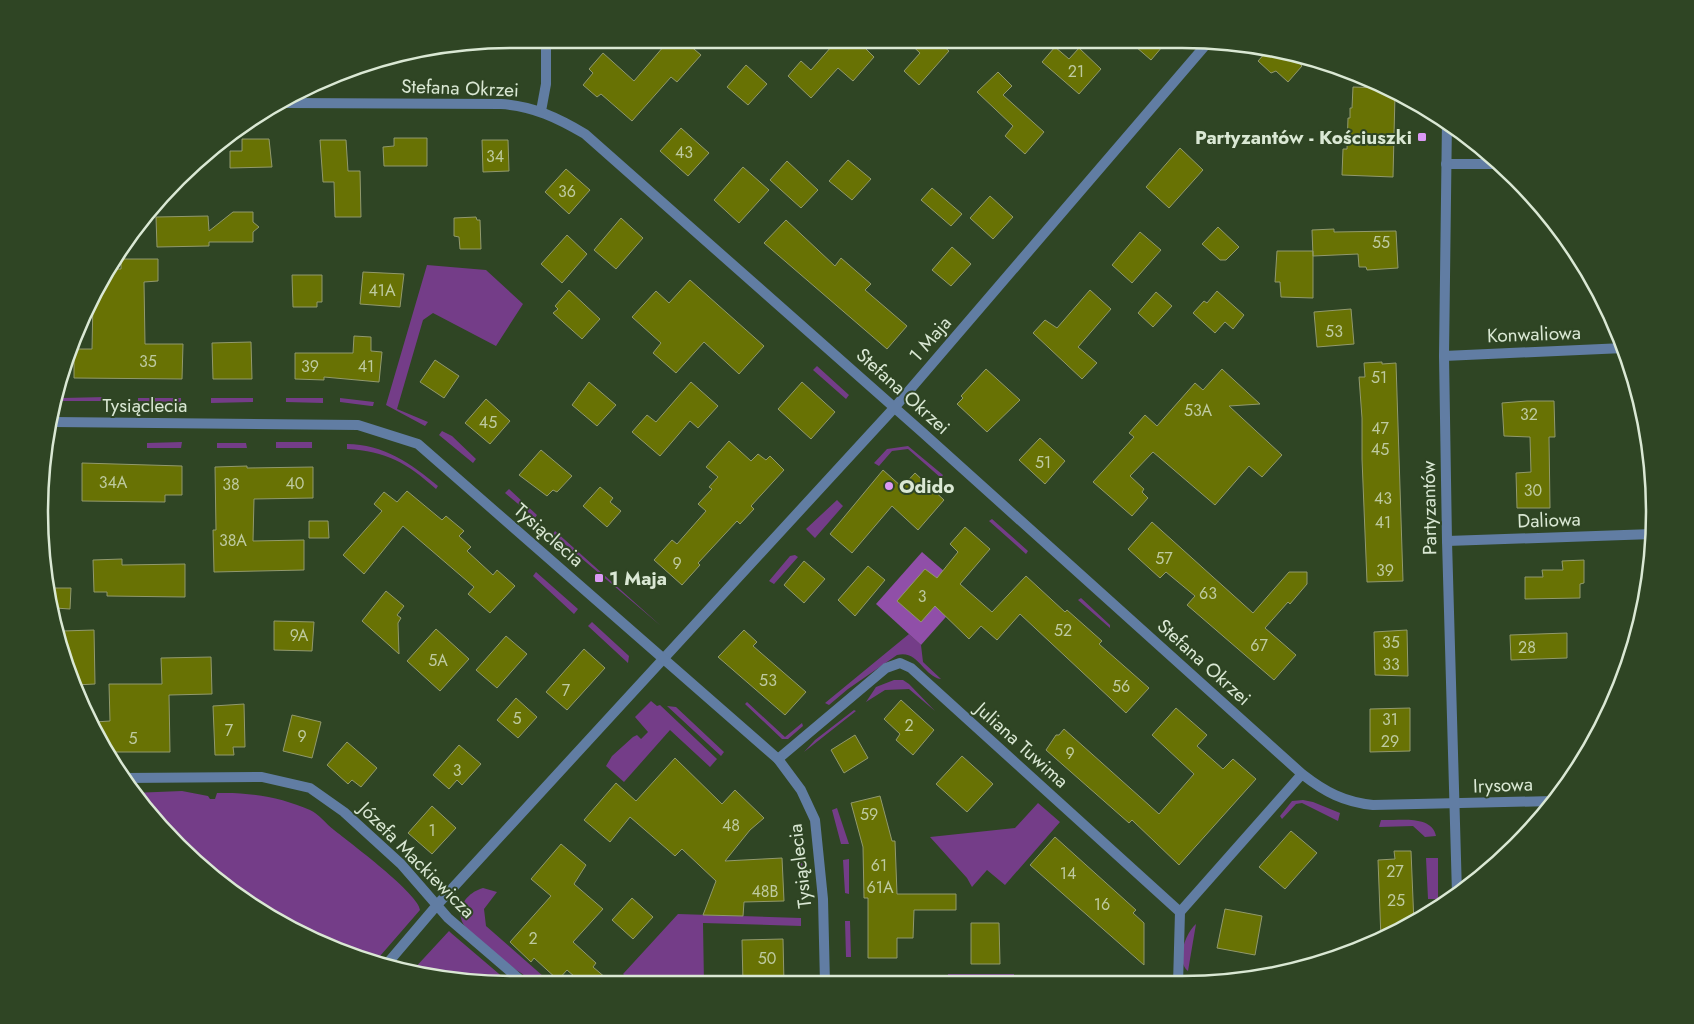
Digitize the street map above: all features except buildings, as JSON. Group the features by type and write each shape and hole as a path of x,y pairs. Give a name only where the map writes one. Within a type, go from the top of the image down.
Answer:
{"street":[{"path":"541,111 546,84 546,48"},
{"name":"1 Maja","path":"390,960 437,905 895,407 1203,48"},
{"name":"Stefana Okrzei","path":"291,104 521,105 541,111 585,134 895,407 1302,774 1323,790 1355,803 1455,804"},
{"name":"Partyzantów","path":"1447,131 1444,356 1457,887"},
{"path":"1446,164 1489,164"},
{"name":"Konwaliowa","path":"1444,356 1616,348"},
{"name":"Tysiąclecia","path":"56,422 358,425 418,444 778,759 801,790 815,820 823,899 825,976"},
{"name":"Daliowa","path":"1447,541 1646,534"},
{"name":"Juliana Tuwima","path":"778,759 886,668 900,663 910,668 1180,912"},
{"path":"1178,976 1180,912 1302,774"},
{"name":"Józefa Mackiewicza","path":"131,778 262,776 310,788 344,812 401,864 448,918 516,976"},
{"name":"Irysowa","path":"1455,804 1546,801"}],"shaded area":[{"path":"427,265 486,270 523,304 496,346 433,313 423,320 397,409 428,422 425,426 386,405"},
{"path":"817,366 849,395 846,399 813,370"},
{"path":"106,397 106,401 62,401 62,398"},
{"path":"138,398 181,398 181,402 138,401"},
{"path":"211,398 253,398 253,402 211,403"},
{"path":"286,398 323,398 323,403 286,402"},
{"path":"340,398 374,402 373,406 371,406 340,402"},
{"path":"442,431 452,436 476,459 473,463 439,435"},
{"path":"182,442 181,448 147,448 147,443"},
{"path":"276,442 312,442 312,448 276,448"},
{"path":"217,443 246,443 247,448 217,448"},
{"path":"347,444 373,447 385,451 418,470 438,486 436,489 415,472 395,460 373,452 347,449"},
{"path":"908,446 943,475 941,478 908,449 892,451 879,466 874,463 887,449"},
{"path":"509,489 537,515 535,518 505,493"},
{"path":"837,500 843,506 815,538 806,529"},
{"path":"992,519 1028,551 1026,554 989,521"},
{"path":"555,531 661,626 553,534"},
{"path":"922,552 968,592 921,645 876,604"},
{"path":"795,555 798,557 774,584 769,581 790,556"},
{"path":"536,572 578,609 574,614 533,576"},
{"path":"1081,598 1110,625 1110,628 1078,600"},
{"path":"592,622 629,656 628,663 588,626"},
{"path":"909,634 921,645 923,662 941,679 929,673 910,656 904,654 897,655 848,689 829,705 825,703"},
{"path":"894,680 903,680 909,684 935,711 909,689 885,690 866,702 876,687"},
{"path":"651,701 657,706 660,705 717,759 710,767 670,730 624,782 606,766 612,756 633,737 637,735 641,739 648,732 635,717"},
{"path":"747,702 785,737 802,723 803,726 788,739 782,739 745,704"},
{"path":"667,706 676,707 724,752 721,756"},
{"path":"854,710 856,711 804,752 815,740"},
{"path":"182,791 208,796 210,799 215,799 217,793 241,793 265,796 299,805 316,814 368,856 408,892 417,902 420,910 379,957 334,941 280,914 229,881 184,840 141,793"},
{"path":"1303,800 1340,813 1338,821 1302,803 1296,804 1282,819 1280,816 1292,801"},
{"path":"1038,803 1060,822 1005,885 987,870 972,887 967,878 930,837 1015,828"},
{"path":"837,808 849,844 841,844 832,810"},
{"path":"1381,820 1413,820 1428,824 1436,836 1425,837 1413,826 1379,827"},
{"path":"1426,858 1438,858 1438,899 1428,899"},
{"path":"799,859 802,859 804,897 801,897"},
{"path":"849,859 849,894 845,893 843,860"},
{"path":"483,888 497,892 484,909 486,926 543,976 526,976 490,950 467,929 461,917 461,910 466,899"},
{"path":"678,914 801,918 801,926 703,923 704,976 625,976 623,974"},
{"path":"845,921 850,921 851,957 846,957"},
{"path":"1196,924 1188,971 1182,961 1183,947 1189,933"},
{"path":"449,931 502,976 451,973 416,967"},
{"path":"948,974 1014,974 1014,976 948,976"}],"place":[{"name":"Partyzantów - Kościuszki","path":"1422,137"},
{"name":"Odido","path":"889,486"},
{"name":"1 Maja","path":"599,578"}]}
